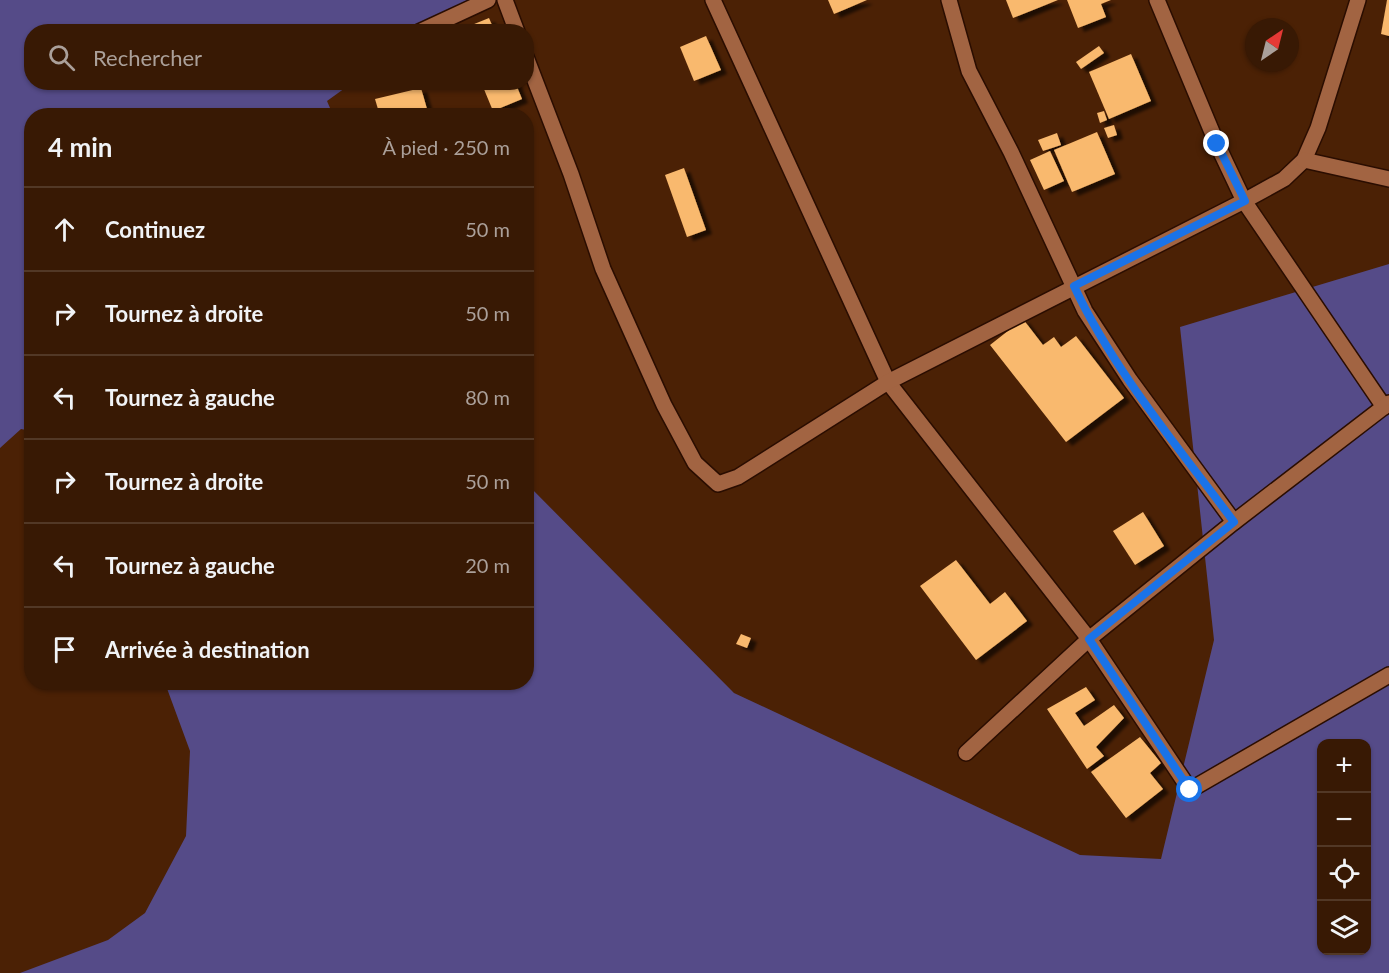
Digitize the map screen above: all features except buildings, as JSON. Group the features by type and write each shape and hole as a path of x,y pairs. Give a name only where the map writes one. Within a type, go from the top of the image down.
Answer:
{"street":[{"path":"436,24 488,0"},
{"path":"505,0 514,24"},
{"path":"713,0 888,382 1089,639 1190,790 1389,675"},
{"path":"949,0 969,71 1011,152 1085,311 1130,380 1234,522"},
{"path":"966,753 1089,639 1234,522 1386,405 1245,201 1217,144 1157,0"},
{"path":"534,78 571,174 603,269 659,395 695,463 718,484 738,477 888,382 1284,179 1304,160 1318,128 1358,0"},
{"path":"1304,160 1389,179"}],"shaded area":[{"path":"0,0 468,0 434,24 24,24 24,90 342,90 327,101 330,108 24,108 24,430 21,429 0,448"},
{"path":"1389,264 1389,973 20,973 108,940 145,913 186,836 190,751 168,690 534,690 534,491 734,693 1080,855 1161,859 1214,640 1180,327"}],"route":[{"path":"1190,790 1089,639 1234,522 1130,380 1085,311 1074,286 1245,201 1217,144"}]}
